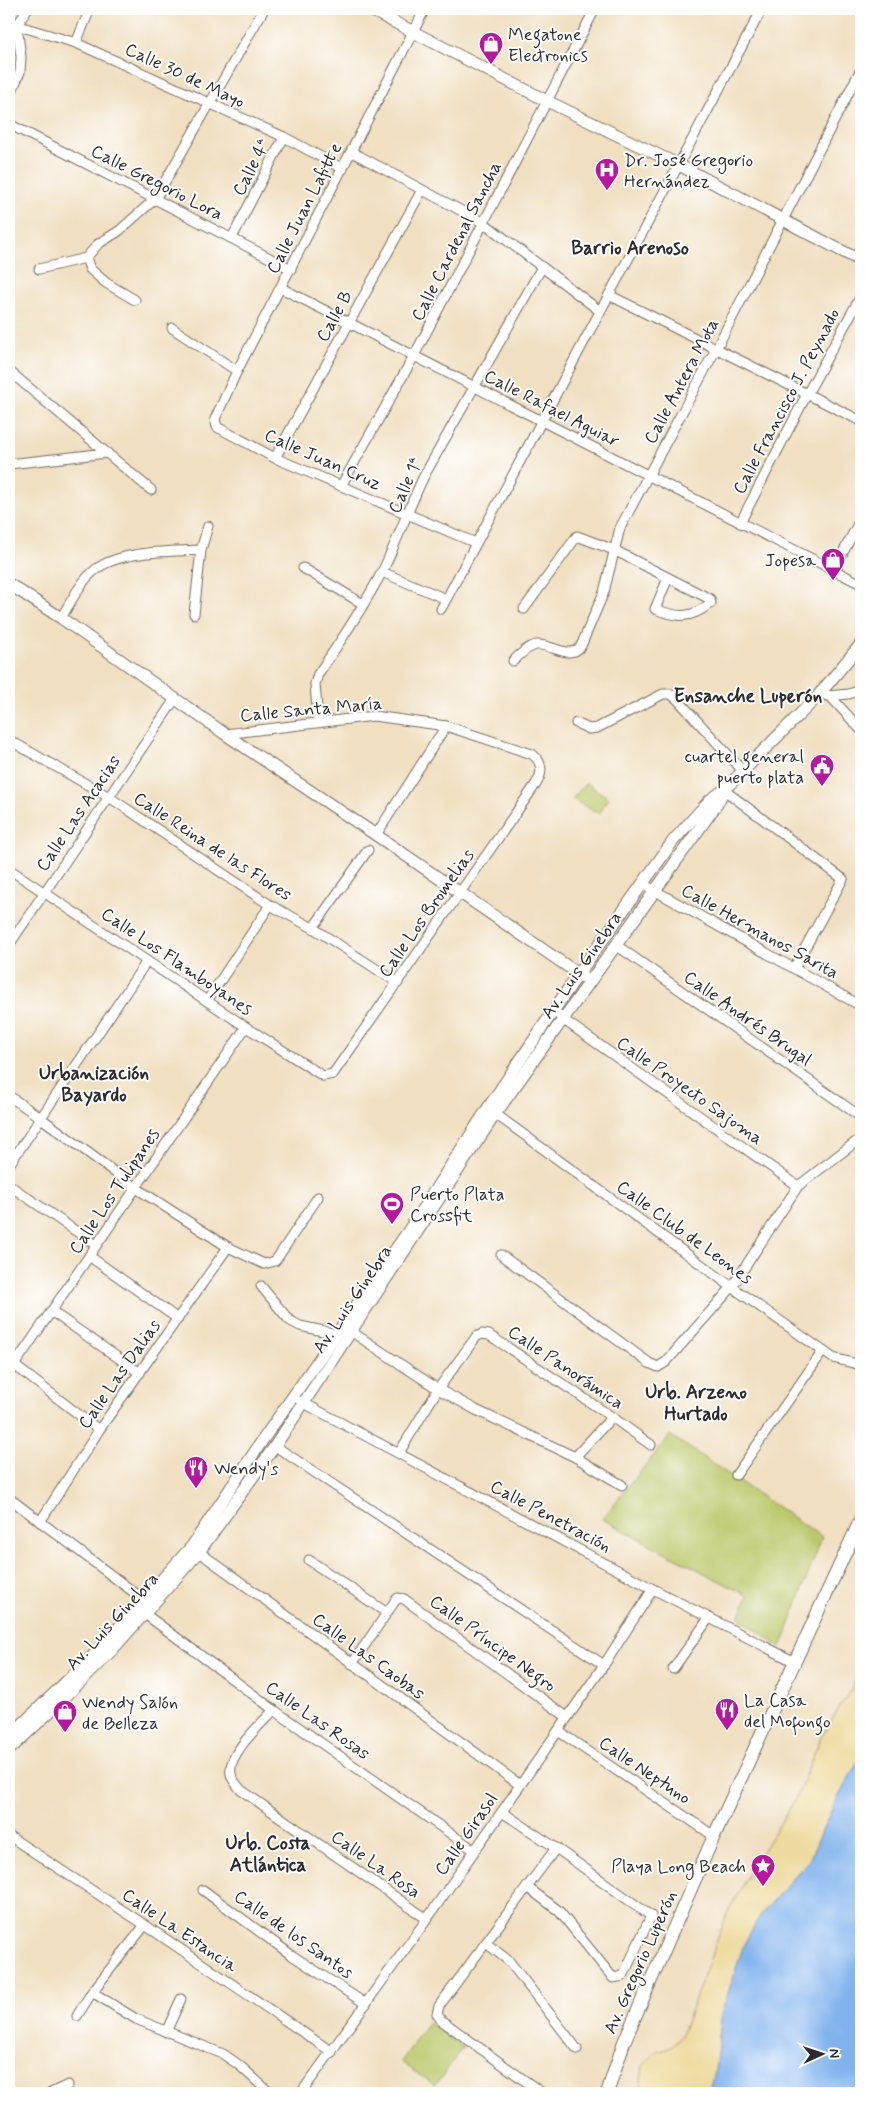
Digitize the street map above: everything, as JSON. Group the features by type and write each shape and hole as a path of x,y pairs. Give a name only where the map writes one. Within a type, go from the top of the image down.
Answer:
{"main road":[{"name":"Av. Gregorio Luperón","path":"607,2093 624,2042 714,1836 861,1519"}],"street":[{"path":"9,98 20,72 21,58 13,25 27,9"},
{"path":"76,43 90,9"},
{"path":"39,269 86,258 98,244 119,231 155,199 264,9"},
{"path":"369,9 547,101 679,165 861,261"},
{"name":"Calle Juan Lafitte","path":"214,423 214,419 237,371 426,9"},
{"name":"Calle Cardenal Sancha","path":"340,486 414,356 595,9"},
{"path":"441,609 762,9"},
{"name":"Calle 30 de Mayo","path":"13,25 76,43 284,138 342,169"},
{"name":"Calle Antera Mota","path":"512,661 529,648 537,645 544,645 569,653 578,650 604,592 620,528 784,220 861,69"},
{"name":"Calle Gregorio Lora","path":"11,130 155,199 291,269"},
{"name":"Calle 4ª","path":"232,238 284,138"},
{"path":"352,152 484,223 600,311"},
{"name":"Calle B","path":"275,458 422,190"},
{"path":"86,258 90,269 106,283 135,300"},
{"name":"Calle 1ª","path":"318,722 316,679 382,572 424,476 542,267"},
{"name":"Calle Rafael Aguiar","path":"281,288 861,584"},
{"path":"609,295 861,421"},
{"name":"Calle Francisco J. Peynado","path":"740,522 861,296"},
{"path":"172,328 237,371"},
{"path":"9,371 151,490"},
{"name":"Calle Juan Cruz","path":"214,423 217,427 275,458 476,543"},
{"path":"9,464 107,453"},
{"path":"834,570 861,518"},
{"path":"194,614 201,550 208,526"},
{"path":"524,609 574,537 579,536 614,550 710,599 711,602 697,612 676,617 655,609 668,578"},
{"path":"61,618 82,584 94,571 106,563 148,553 201,550"},
{"path":"303,568 363,604"},
{"path":"382,572 446,599"},
{"path":"9,584 61,618 225,734 376,834 579,973 589,982"},
{"name":"Av. Luis Ginebra","path":"9,1750 60,1703 147,1606 195,1549 275,1446 298,1399 352,1332 554,1011 673,841 710,800 724,790 817,697 861,644"},
{"path":"817,697 849,694 861,690"},
{"path":"576,723 590,729 597,728 663,694 671,694 743,771"},
{"path":"830,696 861,730"},
{"name":"Calle Las Acacias","path":"9,945 175,699"},
{"name":"Calle Santa María","path":"225,734 374,716 446,726 532,754 540,764"},
{"path":"376,834 446,726"},
{"name":"Calle Reina de las Flores","path":"9,740 109,797 270,905 313,928 398,983"},
{"name":"Calle Los Bromelias","path":"329,1076 333,1074 398,983 536,784 542,771 540,764"},
{"path":"724,790 843,879 794,968"},
{"name":"Av. Luis Ginebra","path":"195,1549 298,1399 337,1334 492,1111 564,1020 589,982 717,804 724,790"},
{"path":"313,928 368,850"},
{"name":"Calle Los Flamboyanes","path":"9,869 246,1027 323,1076 329,1076"},
{"name":"Calle Hermanos Sarita","path":"643,884 861,1006"},
{"path":"208,1001 270,905"},
{"name":"Calle Andrés Brugal","path":"616,945 861,1115"},
{"path":"9,1165 147,961"},
{"name":"Calle Proyecto Sajoma","path":"554,1011 798,1186"},
{"name":"Calle Los Tulipanes","path":"11,1369 246,1027"},
{"path":"9,1096 136,1188 228,1247 264,1264 275,1261 318,1197"},
{"name":"Calle Club de Leones","path":"492,1111 732,1287 833,1358 861,1365"},
{"path":"501,1255 649,1363 658,1367 666,1362 732,1287 798,1186 861,1138"},
{"path":"9,1185 96,1245"},
{"name":"Calle Las Dalias","path":"40,1522 99,1430 228,1247"},
{"path":"89,1256 178,1319"},
{"path":"261,1286 289,1320 300,1326 337,1334"},
{"path":"51,1311 140,1373"},
{"path":"352,1332 438,1389 476,1410 575,1457 622,1485"},
{"name":"Calle Panorámica","path":"399,1453 438,1389 476,1337 482,1334 489,1335 651,1445"},
{"path":"736,1475 823,1351"},
{"path":"11,1369 99,1430"},
{"name":"Calle Penetración","path":"298,1399 653,1589 795,1662"},
{"path":"575,1457 612,1417"},
{"path":"275,1446 604,1665"},
{"name":"Calle Las Rosas","path":"9,1498 147,1606 274,1710 474,1850"},
{"name":"Calle Las Caobas","path":"195,1549 520,1786"},
{"path":"309,1560 387,1613 352,1664"},
{"name":"Calle Girasol","path":"301,2093 502,1812 604,1665 653,1589"},
{"name":"Calle Príncipe Negro","path":"387,1613 398,1598 404,1599 568,1717"},
{"name":"Av. Luis Ginebra","path":"9,1737 147,1606"},
{"path":"673,1669 709,1618"},
{"name":"Calle La Rosa","path":"274,1710 236,1752 230,1772 233,1781 241,1790 427,1919"},
{"name":"Calle Neptuno","path":"558,1731 714,1836"},
{"path":"502,1812 651,1916 623,1976 613,1978 559,1911 527,1887"},
{"name":"Calle La Estancia","path":"9,1836 145,1925 332,2052"},
{"path":"542,2093 441,2020 437,2014 439,2006 556,1848"},
{"name":"Calle de los Santos","path":"203,1890 290,1954 366,2004"},
{"path":"77,2016 92,1992 145,1925"},
{"path":"486,1943 509,1961 577,2049"},
{"path":"92,1992 136,2019 223,2054 270,2093"},
{"path":"166,2032 181,1999"},
{"path":"50,2093 68,2085"}],"green space":[{"path":"586,783 609,798 599,814 572,799"},
{"path":"670,1435 822,1537 781,1648 739,1617 748,1596 602,1519"},
{"path":"428,2022 463,2047 435,2086 401,2062"}],"sand":[{"name":"Playa Long Beach","path":"861,1663 861,1755 832,1809 809,1860 760,1916 744,1944 722,2012 715,2071 710,2093 639,2093 643,2066 655,2052 672,2046 681,2036 727,1914 751,1869 796,1798 821,1737 853,1686"}],"water":[{"path":"861,1755 861,2093 710,2093 715,2071 722,2012 744,1944 760,1916 809,1860 832,1809"}],"place":[{"name":"Megatone Electronics","path":"491,65"},
{"name":"Dr. José Gregorio Hernández","path":"607,191"},
{"name":"Jopesa","path":"833,581"},
{"name":"cuartel general puerto plata","path":"822,787"},
{"name":"Puerto Plata Crossfit","path":"392,1225"},
{"name":"Wendy's","path":"196,1489"},
{"name":"La Casa del Mofongo","path":"727,1731"},
{"name":"Wendy Salón de Belleza","path":"65,1733"},
{"name":"Playa Long Beach","path":"763,1887"}],"district":[{"name":"Barrio Arenoso","path":"630,247"},
{"name":"Ensanche Luperón","path":"748,695"},
{"name":"Urbanización Bayardo","path":"94,1083"},
{"name":"Urb. Arzeno Hurtado","path":"696,1402"},
{"name":"Urb. Costa Atlántica","path":"268,1853"}]}
